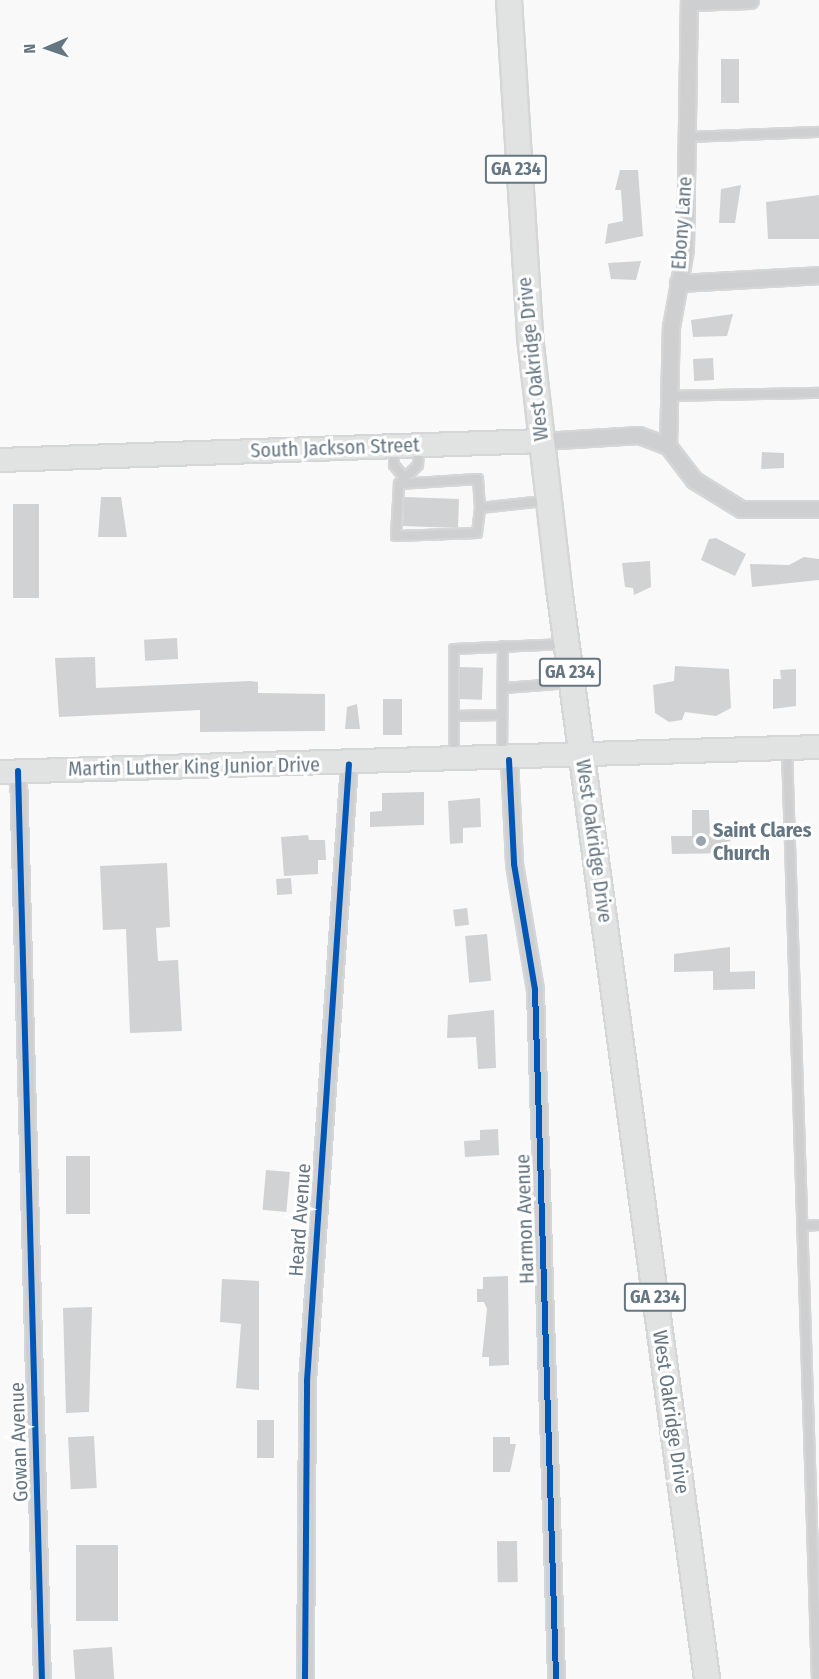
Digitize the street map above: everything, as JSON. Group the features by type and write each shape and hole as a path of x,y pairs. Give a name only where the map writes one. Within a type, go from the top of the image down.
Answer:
{"main road":[{"name":"West Oakridge Drive","path":"509,0 516,174 542,441 572,683 707,1679"}],"street":[{"path":"688,1 750,0"},
{"name":"Ebony Lane","path":"668,446 671,327 685,249 688,1"},
{"path":"678,283 819,275"},
{"name":"South Jackson Street","path":"0,460 542,441 639,435 668,446"},
{"path":"668,446 694,480 741,509 819,509"},
{"name":"Martin Luther King Junior Drive","path":"9,772 454,762 819,747"},
{"name":"Harmon Avenue","path":"505,760 514,864 535,990 556,1679"},
{"name":"Heard Avenue","path":"305,1679 307,1381 349,764"},
{"name":"Gowan Avenue","path":"9,772 42,1679"}],"lane":[{"path":"686,137 819,132"},
{"path":"671,396 819,393"},
{"path":"399,484 478,479 480,508 477,533 396,536 399,484 403,476 418,465 419,445"},
{"path":"394,446 394,465 403,476"},
{"path":"480,508 549,500"},
{"path":"454,762 454,648 567,644"},
{"path":"503,646 505,688 501,715 505,760"},
{"path":"505,688 572,683"},
{"path":"454,716 501,715"},
{"path":"787,748 817,1679"},
{"path":"802,1226 819,1225"}],"building":[{"path":"721,59 739,59 739,103 721,103"},
{"path":"620,170 638,170 643,236 605,244 608,224 623,221 621,190 615,190"},
{"path":"741,185 735,223 719,223 721,189"},
{"path":"819,195 819,239 768,239 766,202"},
{"path":"641,261 636,280 611,279 608,263"},
{"path":"733,314 727,336 693,337 691,320"},
{"path":"713,358 714,380 694,381 693,359"},
{"path":"762,452 784,453 784,468 761,469"},
{"path":"101,497 121,497 127,537 98,537"},
{"path":"404,497 459,499 458,528 403,526"},
{"path":"13,504 39,504 39,598 13,598"},
{"path":"716,538 746,554 735,576 701,560 709,539"},
{"path":"804,557 819,559 819,580 752,587 750,564 789,565"},
{"path":"650,561 651,587 634,595 633,588 625,587 622,563"},
{"path":"177,638 178,659 145,661 144,640"},
{"path":"95,657 96,688 250,681 258,682 258,693 325,694 325,731 200,732 200,710 59,717 55,658"},
{"path":"675,666 729,669 731,708 716,716 685,712 682,720 669,722 655,713 653,685 674,681"},
{"path":"460,667 483,668 482,700 459,699"},
{"path":"796,669 796,706 773,709 773,679 781,679 780,670"},
{"path":"383,699 402,699 402,735 383,735"},
{"path":"357,704 360,729 345,729 347,707"},
{"path":"424,792 424,825 370,827 370,812 382,811 382,793"},
{"path":"480,798 481,827 463,828 463,843 450,844 448,801"},
{"path":"692,810 709,810 710,836 730,834 731,853 672,854 671,836 692,836"},
{"path":"308,835 309,840 325,840 326,860 318,860 318,874 284,876 281,837"},
{"path":"167,863 170,927 156,928 158,961 178,960 182,1031 130,1033 126,929 103,930 100,866"},
{"path":"291,878 292,894 277,895 276,879"},
{"path":"467,908 469,925 455,927 453,910"},
{"path":"487,934 491,981 469,983 465,936"},
{"path":"730,947 730,972 755,971 755,989 713,990 713,971 674,972 674,954"},
{"path":"494,1010 496,1068 478,1069 476,1037 447,1038 448,1015"},
{"path":"498,1129 499,1155 465,1157 464,1141 480,1140 480,1130"},
{"path":"66,1156 90,1156 90,1214 66,1214"},
{"path":"266,1170 290,1172 286,1212 263,1210"},
{"path":"508,1276 509,1365 489,1366 489,1357 482,1357 487,1309 484,1302 477,1302 477,1289 483,1289 483,1277"},
{"path":"222,1279 259,1281 259,1390 236,1388 241,1324 220,1322"},
{"path":"92,1307 89,1412 66,1413 63,1308"},
{"path":"257,1420 274,1420 274,1458 257,1458"},
{"path":"94,1436 97,1488 71,1489 68,1437"},
{"path":"493,1437 510,1437 510,1444 516,1444 510,1472 493,1472"},
{"path":"497,1541 517,1541 518,1582 498,1582"},
{"path":"76,1545 118,1545 118,1621 76,1621"},
{"path":"112,1647 114,1679 75,1679 73,1650"}],"cycle path":[{"path":"509,760 514,864 535,990 556,1679"},
{"path":"305,1679 307,1381 349,764"},
{"path":"18,771 42,1679"}],"place":[{"name":"Saint Clares Church","path":"701,841"}]}
